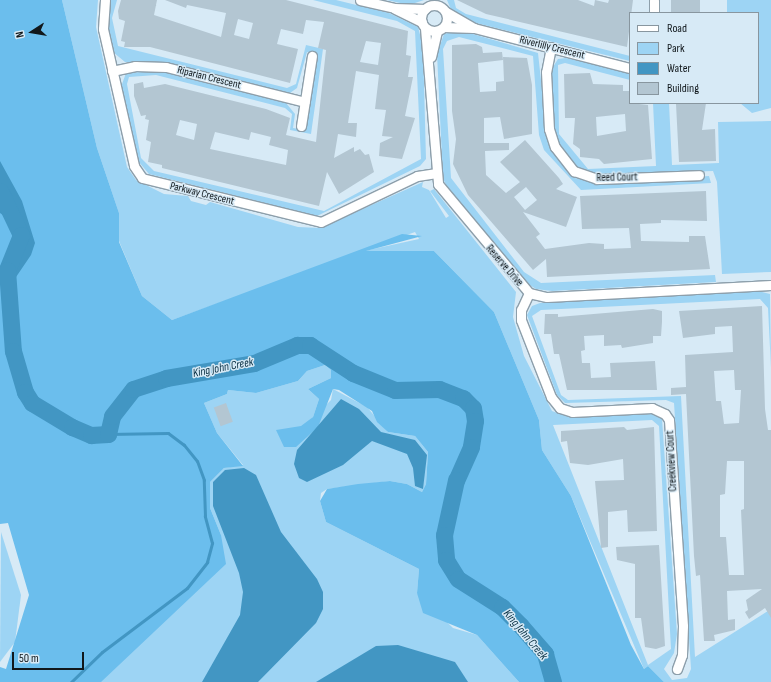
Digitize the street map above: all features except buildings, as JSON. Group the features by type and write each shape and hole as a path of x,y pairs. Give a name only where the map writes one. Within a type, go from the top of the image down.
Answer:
{"street":[{"name":"Parkway Crescent","path":"105,0 103,29 134,166 148,180 321,222 416,176 435,173"},
{"path":"360,0 394,8 424,25 429,5 394,8"},
{"path":"654,0 654,12"},
{"name":"Riverlilly Crescent","path":"429,5 444,7 474,28"},
{"name":"Reserve Drive","path":"431,59 440,29 444,7"},
{"name":"Riverlilly Crescent","path":"424,25 440,29 474,28 629,68"},
{"name":"Reserve Drive","path":"424,25 431,59 435,173 446,198 529,293 547,297 771,285"},
{"name":"Reed Court","path":"551,47 546,72 549,129 555,147 574,171 596,179 699,175"},
{"path":"301,126 312,56"},
{"name":"Riparian Crescent","path":"112,71 135,66 166,67 305,102"},
{"name":"Creekview Court","path":"529,293 521,310 521,320 551,397 560,408 572,412 652,408 665,414 669,420 684,646 677,669"}],"green space":[{"path":"62,0 98,0 96,27 127,167 136,180 164,194 188,196 191,201 206,205 210,202 298,227 320,228 423,182 422,187 429,190 446,218 449,216 430,191 434,189 516,292 513,317 524,356 552,411 571,418 651,414 662,419 677,634 674,653 664,669 672,680 687,678 691,669 674,403 666,400 565,403 557,395 527,315 532,306 540,303 758,291 770,294 771,368 768,308 760,299 541,310 532,316 561,395 568,400 681,396 695,657 771,609 771,682 664,682 648,666 644,669 571,496 542,450 539,420 494,312 434,251 364,251 419,239 415,232 172,320 142,296 119,241 119,213 97,148","holes":["652,420 659,426 671,649 648,665 553,425"]},
{"path":"111,0 117,0 112,18 118,46 287,88 296,84 306,45 323,49 311,134 290,130 292,114 285,108 156,75 129,77 127,84 141,158 154,171 324,211 421,159 415,31 397,21 313,0 336,0 389,13 418,27 423,46 426,159 420,166 317,216 149,174 138,161 121,87 126,73 159,71 286,103 295,114 293,128 304,130 316,54 307,52 297,88 290,93 164,62 125,62 113,52 107,21"},
{"path":"387,0 424,0 409,5"},
{"path":"447,0 454,0 456,8 466,14 629,56 629,61 472,22 452,12"},
{"path":"727,0 771,0 771,108 752,113 741,104 759,104 759,12 727,12"},
{"path":"459,30 538,53 548,144 575,178 600,184 709,176 711,183 581,190 544,150 539,135 533,56 459,37 447,41 443,49 451,178 524,272 541,283 715,275 716,282 552,291 536,289 525,282 451,194 443,179 437,54 444,34"},
{"path":"566,58 629,73 629,80 565,63 558,65 559,134 588,169 656,166 653,104 669,104 672,165 719,163 718,122 771,121 771,272 722,274 717,182 713,171 593,175 576,166 561,149 554,130 551,70 558,59"},
{"path":"325,365 331,370 331,378 308,389 319,399 313,417 284,447 331,400 333,389 367,407 388,432 415,436 428,452 426,484 422,492 407,484 390,481 327,489 321,493 320,501 326,522 419,569 417,593 453,628 477,635 519,682 100,682 221,535 210,508 210,482 224,468 243,465 217,433 204,403 227,394 228,390 256,393 298,381 307,371"},
{"path":"1,532 21,595 15,642 0,662"}],"shaded area":[{"path":"0,0 62,0 97,148 119,213 119,242 142,296 172,320 402,234 422,236 366,251 434,251 494,312 539,420 542,450 571,496 631,645 644,669 648,666 664,682 519,682 477,635 423,613 417,593 419,569 326,522 320,501 327,489 390,481 407,484 422,492 426,484 428,452 415,436 388,432 377,422 372,411 339,390 333,389 318,427 296,447 284,447 276,430 301,426 313,417 319,399 308,389 331,378 331,370 325,365 307,371 298,381 256,393 228,390 227,394 204,403 217,433 243,466 224,468 210,482 210,508 221,535 226,564 101,682 0,682 0,667 6,669 29,595 8,523 0,524"}],"water":[{"path":"0,161 22,201 35,243 31,255 14,280 10,279 7,270 21,235 15,223 0,213"},
{"path":"341,399 359,409 381,432 415,440 427,455 423,489 415,486 413,468 407,454 372,441 343,465 307,482 299,478 294,464 297,450"},
{"path":"244,468 256,475 281,532 317,579 323,592 323,609 316,623 258,682 202,682 240,615 243,592 239,573 213,506 213,482 225,470"},
{"path":"398,645 455,662 468,682 316,682 376,646"}],"waterway":[{"name":"King John Creek","path":"0,191 21,235 7,270 13,351 25,392 32,403 72,427 91,435 108,434 112,416 133,389 166,378 254,363 297,345 310,345 353,373 395,390 439,389 463,398 473,408 475,421 471,447 456,480 444,535 446,560 458,579 502,607 521,626 545,654 553,682"},
{"path":"71,682 102,652 187,588 207,562 212,543 205,516 204,480 197,461 184,445 168,433 108,434"}]}
